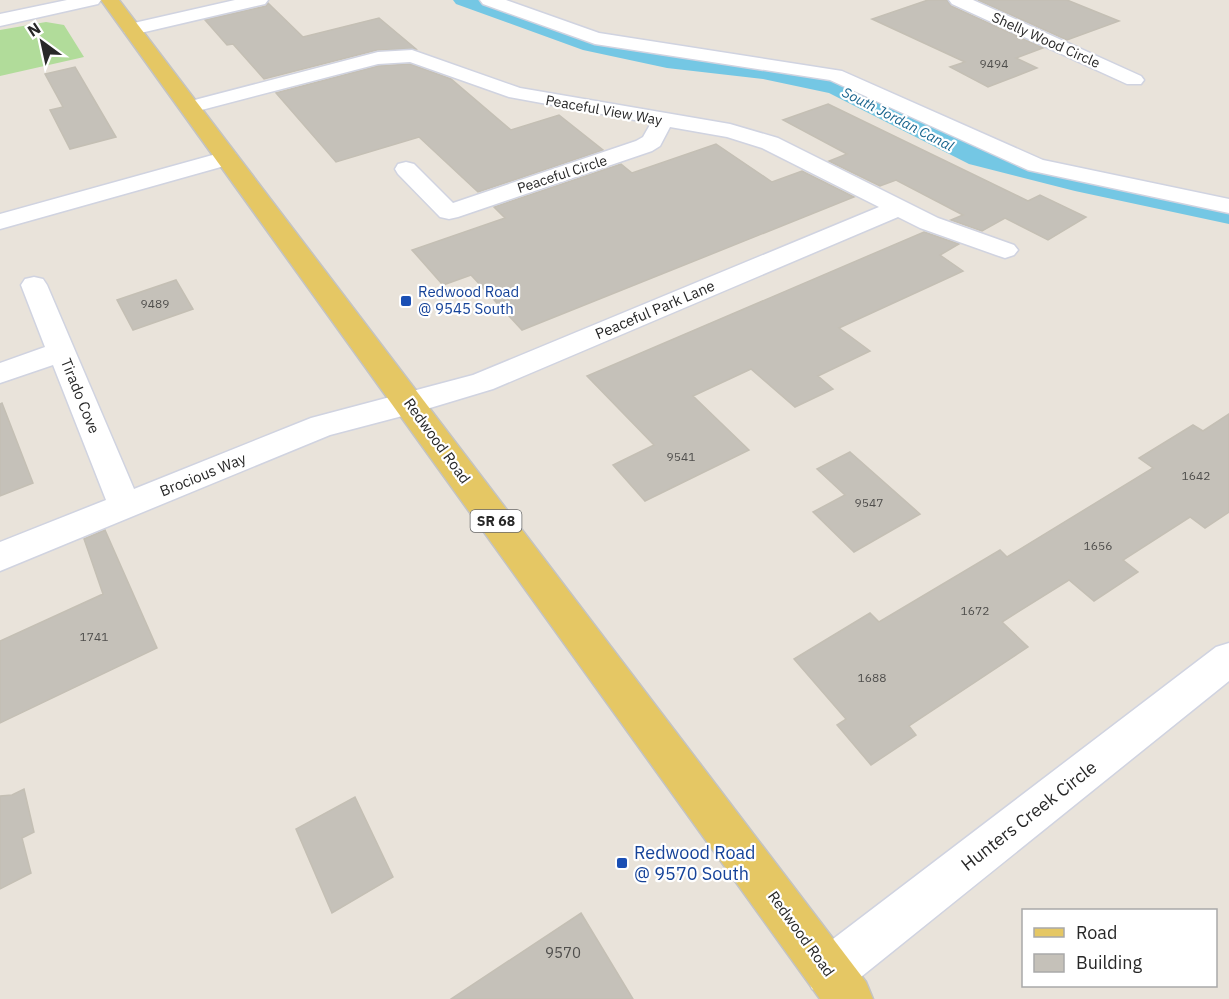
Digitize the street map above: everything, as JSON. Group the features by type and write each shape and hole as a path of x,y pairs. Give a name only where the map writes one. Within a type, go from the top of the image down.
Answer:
{"main road":[{"name":"Redwood Road","path":"110,0 839,985"}],"street":[{"path":"0,20 92,0"},
{"path":"132,29 259,0"},
{"path":"489,0 596,38 835,75 1036,165 1229,206"},
{"name":"Shelly Wood Circle","path":"958,0 1134,80"},
{"name":"Peaceful View Way","path":"190,107 378,58 398,55 423,59 516,93 730,131 770,143 938,227 1005,250"},
{"name":"Peaceful Circle","path":"406,169 449,212 644,146 652,141 663,120"},
{"path":"0,222 227,158"},
{"name":"Peaceful Park Lane","path":"410,404 483,382 898,208"},
{"name":"Tirado Cove","path":"34,285 125,506"},
{"path":"0,373 61,352"},
{"name":"Brocious Way","path":"0,557 322,426 410,404"},
{"name":"Hunters Creek Circle","path":"839,985 1229,659"}],"green space":[{"path":"46,22 64,25 84,57 0,76 0,30"}],"building":[{"path":"928,0 947,0 951,6 1043,48 1016,58 1037,68 988,87 950,67 965,62 872,19"},
{"path":"978,0 1067,0 1119,21 1067,40"},
{"path":"268,3 303,37 379,18 416,49 377,50 264,79 233,44 227,45 205,20 266,6"},
{"path":"410,64 451,79 511,130 559,115 603,150 478,192 419,137 336,162 276,93 378,66"},
{"path":"75,67 116,137 70,149 50,110 63,107 45,74"},
{"path":"828,104 1028,201 1040,195 1086,217 1048,240 1005,218 982,231 951,220 963,215 896,180 880,186 829,161 847,154 783,120"},
{"path":"716,144 772,182 802,171 854,197 522,330 471,275 443,285 412,250 505,218 494,207 621,164 632,173"},
{"path":"924,232 959,244 940,255 963,271 839,328 870,351 818,376 833,389 795,407 751,369 693,396 749,450 645,501 613,465 654,445 587,376"},
{"path":"176,280 193,309 133,330 117,300"},
{"path":"2,403 33,483 0,496 0,404"},
{"path":"1229,414 1229,512 1205,528 1190,517 1123,560 1138,572 1094,601 1069,580 1002,622 1028,647 909,726 916,735 871,765 837,725 846,719 794,659 870,613 879,622 1000,550 1007,557 1153,468 1139,458 1193,425 1203,431"},
{"path":"850,452 920,514 854,552 813,512 845,495 817,469"},
{"path":"105,530 157,648 0,723 0,641 103,594 84,539"},
{"path":"24,789 34,832 22,838 31,873 0,889 0,796 12,795"},
{"path":"355,797 393,877 332,913 296,829"},
{"path":"581,913 633,999 451,999"}],"waterway":[{"name":"South Jordan Canal","path":"463,0 583,43 667,61 763,72 836,87 978,158 1075,183 1229,215"}],"place":[{"name":"Redwood Road @ 9545 South","path":"406,301"},
{"name":"Redwood Road @ 9570 South","path":"622,863"}]}
